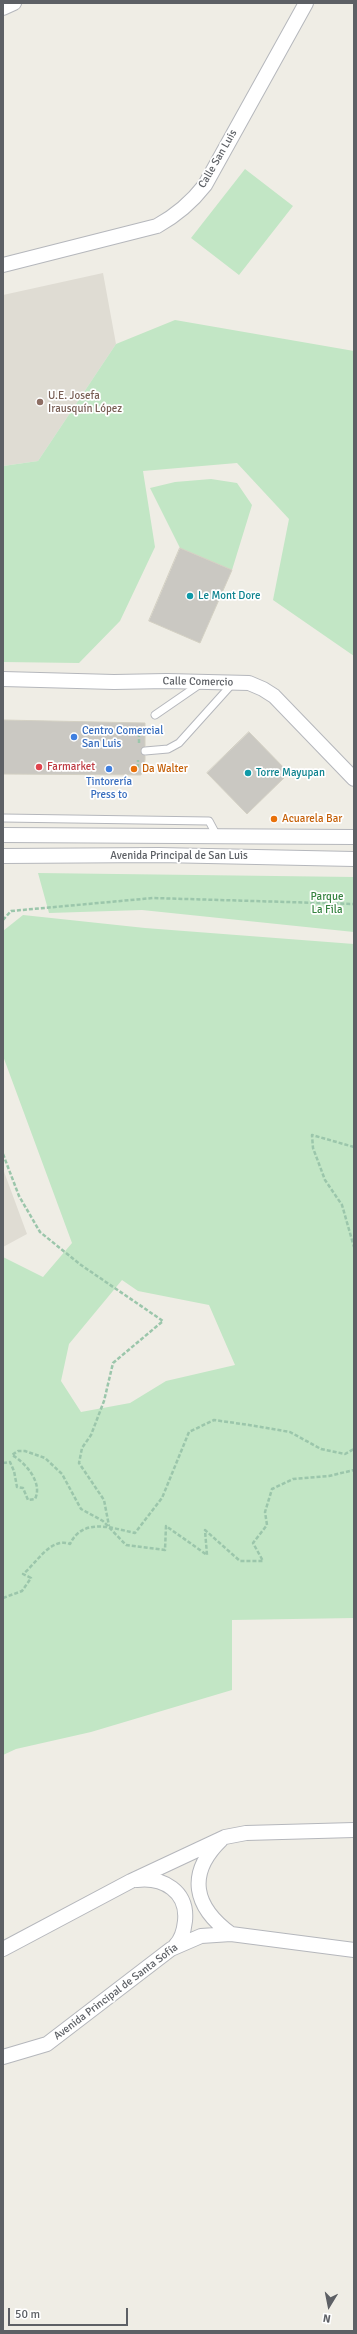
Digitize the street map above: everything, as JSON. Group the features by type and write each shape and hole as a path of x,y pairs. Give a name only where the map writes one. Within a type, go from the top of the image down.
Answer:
{"street":[{"path":"3,8 14,3"},
{"name":"Calle San Luis","path":"3,265 157,226 174,217 189,204 205,185 306,3"},
{"name":"Calle Comercio","path":"3,678 114,682 249,683 274,696 354,779"},
{"path":"335,837 349,833 354,826"},
{"name":"Avenida Principal de San Luis","path":"3,835 354,837"},
{"name":"Avenida Principal de San Luis","path":"3,856 159,855 354,859"},
{"path":"3,1949 131,1881 224,1837 246,1833 354,1830"},
{"path":"224,1837 212,1849 201,1867 198,1884 207,1910 218,1924 231,1934"},
{"path":"131,1881 150,1879 158,1880 172,1887 181,1897 185,1910 184,1933 179,1942 171,1949"},
{"name":"Avenida Principal de Santa Sofía","path":"3,2057 47,2044 171,1949 201,1936 231,1934 354,1950"}],"lane":[{"path":"155,715 204,682"},
{"path":"145,751 168,749 179,743 233,683"},
{"path":"3,818 209,821 217,836"}],"path":[{"path":"3,920 12,911 153,898 354,904"},
{"path":"354,1147 312,1135 314,1148 325,1180 342,1205 354,1247"},
{"path":"3,1154 19,1196 40,1232 81,1265 163,1320 113,1363 104,1401 92,1434 82,1448 79,1463 104,1500 109,1527"},
{"path":"3,1598 22,1591 31,1578 23,1574 53,1545 63,1541 70,1544 75,1534 83,1529 109,1527 135,1533 162,1498 189,1432 214,1420 290,1432 321,1449 345,1454 354,1449"},
{"path":"3,1463 10,1462 14,1471 17,1487 22,1488 28,1500 35,1499 37,1495 36,1478 20,1460 12,1455 18,1451 25,1451 45,1458 62,1474 81,1509 109,1527 126,1545 165,1550 166,1526 207,1555 205,1530 240,1561 263,1561 253,1543 267,1526 265,1512 272,1489 292,1479 329,1476 354,1470"}],"shaded area":[{"name":"U.E. Josefa Irausquín López","path":"103,273 116,344 38,461 3,466 3,295"},
{"path":"3,1169 27,1234 3,1247"}],"green space":[{"path":"245,169 293,206 239,275 191,238"},
{"path":"175,320 354,351 354,656 273,600 289,519 237,463 143,471 155,547 120,621 79,663 3,662 3,466 38,461 116,344"},
{"path":"211,479 237,483 252,505 232,570 180,548 150,488 175,482"},
{"name":"Parque La Fila","path":"38,873 354,877 354,932 142,910 49,913"},
{"path":"23,915 145,928 354,944 354,1618 232,1620 232,1690 91,1732 16,1749 3,1755 3,1257 43,1277 72,1243 3,1056 3,931","holes":["122,1280 138,1291 209,1305 235,1365 166,1381 130,1403 81,1412 61,1381 69,1344"]}],"building":[{"name":"Le Mont Dore","path":"180,548 232,570 200,643 149,621"},
{"name":"Centro Comercial San Luis","path":"3,720 145,723 145,746 140,751 145,756 145,760 141,775 3,774"},
{"name":"Torre Mayupan","path":"249,732 289,773 247,814 207,773"}],"place":[{"name":"U.E. Josefa Irausquín López","path":"40,402"},
{"name":"Le Mont Dore","path":"190,596"},
{"name":"Centro Comercial San Luis","path":"74,737"},
{"name":"Farmarket","path":"39,767"},
{"name":"Tintorería Press to","path":"109,769"},
{"name":"Da Walter","path":"134,769"},
{"name":"Torre Mayupan","path":"248,773"},
{"name":"Acuarela Bar","path":"274,819"}]}
